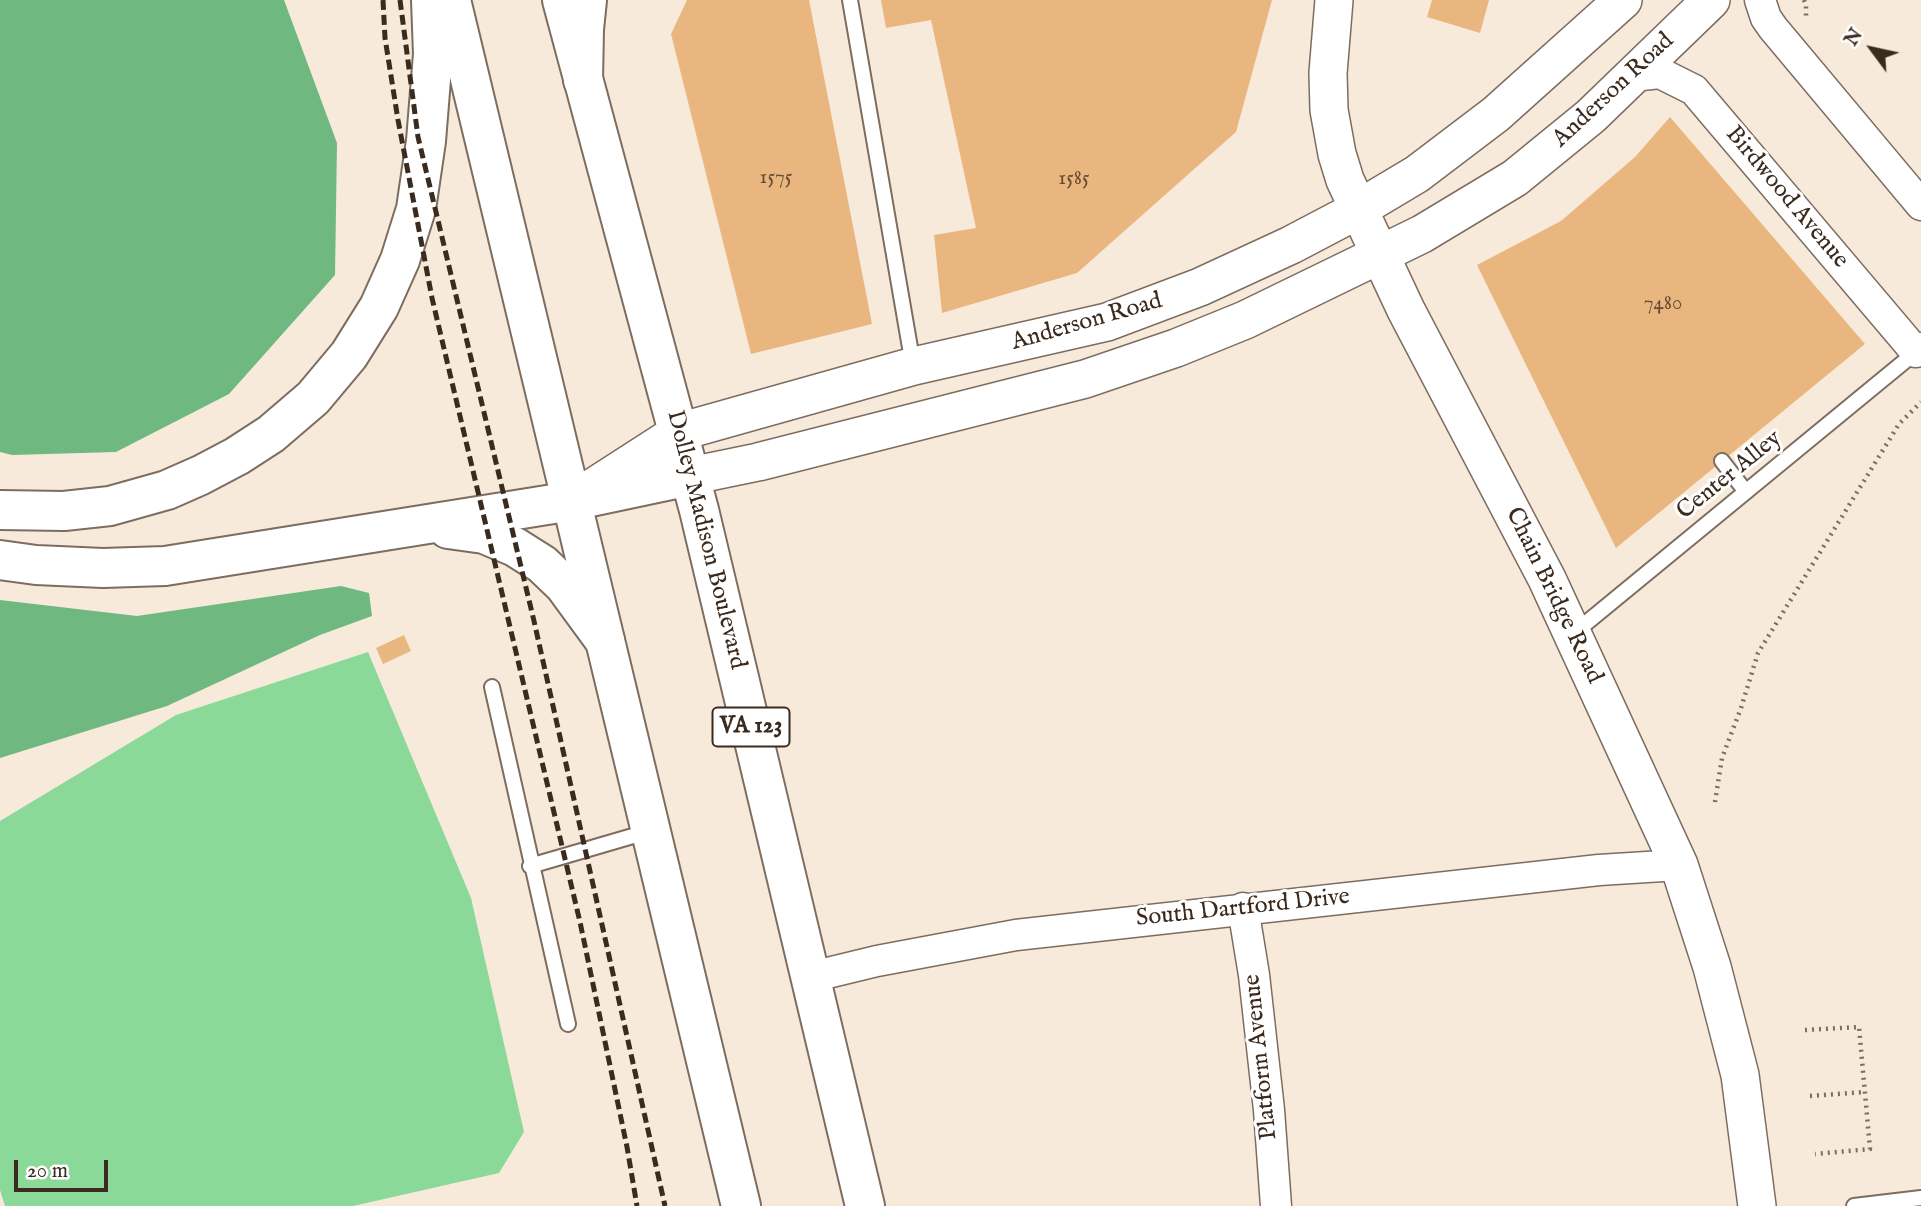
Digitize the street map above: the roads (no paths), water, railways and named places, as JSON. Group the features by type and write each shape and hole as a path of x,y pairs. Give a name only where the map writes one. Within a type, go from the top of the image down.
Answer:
{"main road":[{"path":"0,510 64,511 110,506 167,490 237,456 271,434 313,398 349,355 384,296 400,260 416,209 426,141 433,54 430,0"},
{"path":"451,0 741,1206"},
{"name":"Dolley Madison Boulevard","path":"562,0 690,476 865,1206"},
{"path":"583,80 587,0"},
{"path":"0,560 36,565 165,566 572,501 690,476"},
{"path":"408,527 484,534 515,547 542,565 564,585 605,641"}],"street":[{"name":"Chain Bridge Road","path":"1334,0 1328,72 1329,110 1336,154 1379,255 1546,579 1679,865 1712,968 1740,1074 1757,1206"},
{"name":"Anderson Road","path":"572,501 678,432 914,366 1013,346 1107,322 1200,287 1291,245 1358,210 1418,174 1496,114 1623,0"},
{"name":"Anderson Road","path":"690,476 894,428 1113,371 1245,320 1431,229 1515,178 1564,140 1711,0"},
{"path":"1760,0 1766,18 1773,28 1921,205"},
{"name":"Birdwood Avenue","path":"1632,76 1660,73 1683,83 1705,101 1919,350"},
{"name":"South Dartford Drive","path":"811,977 877,961 1016,935 1606,869 1679,865"},
{"name":"Platform Avenue","path":"1243,908 1268,1096 1276,1206"}],"lane":[{"path":"850,0 914,366"},
{"name":"Center Alley","path":"1572,635 1919,350"},
{"path":"1722,461 1746,492"},
{"path":"492,687 530,866 568,1024"},
{"path":"530,866 651,830"},
{"path":"1854,1206 1921,1198"}],"railway":[{"path":"383,0 385,38 398,120 432,298 580,922 637,1206"},
{"path":"400,0 418,137 534,621 665,1206"}]}
